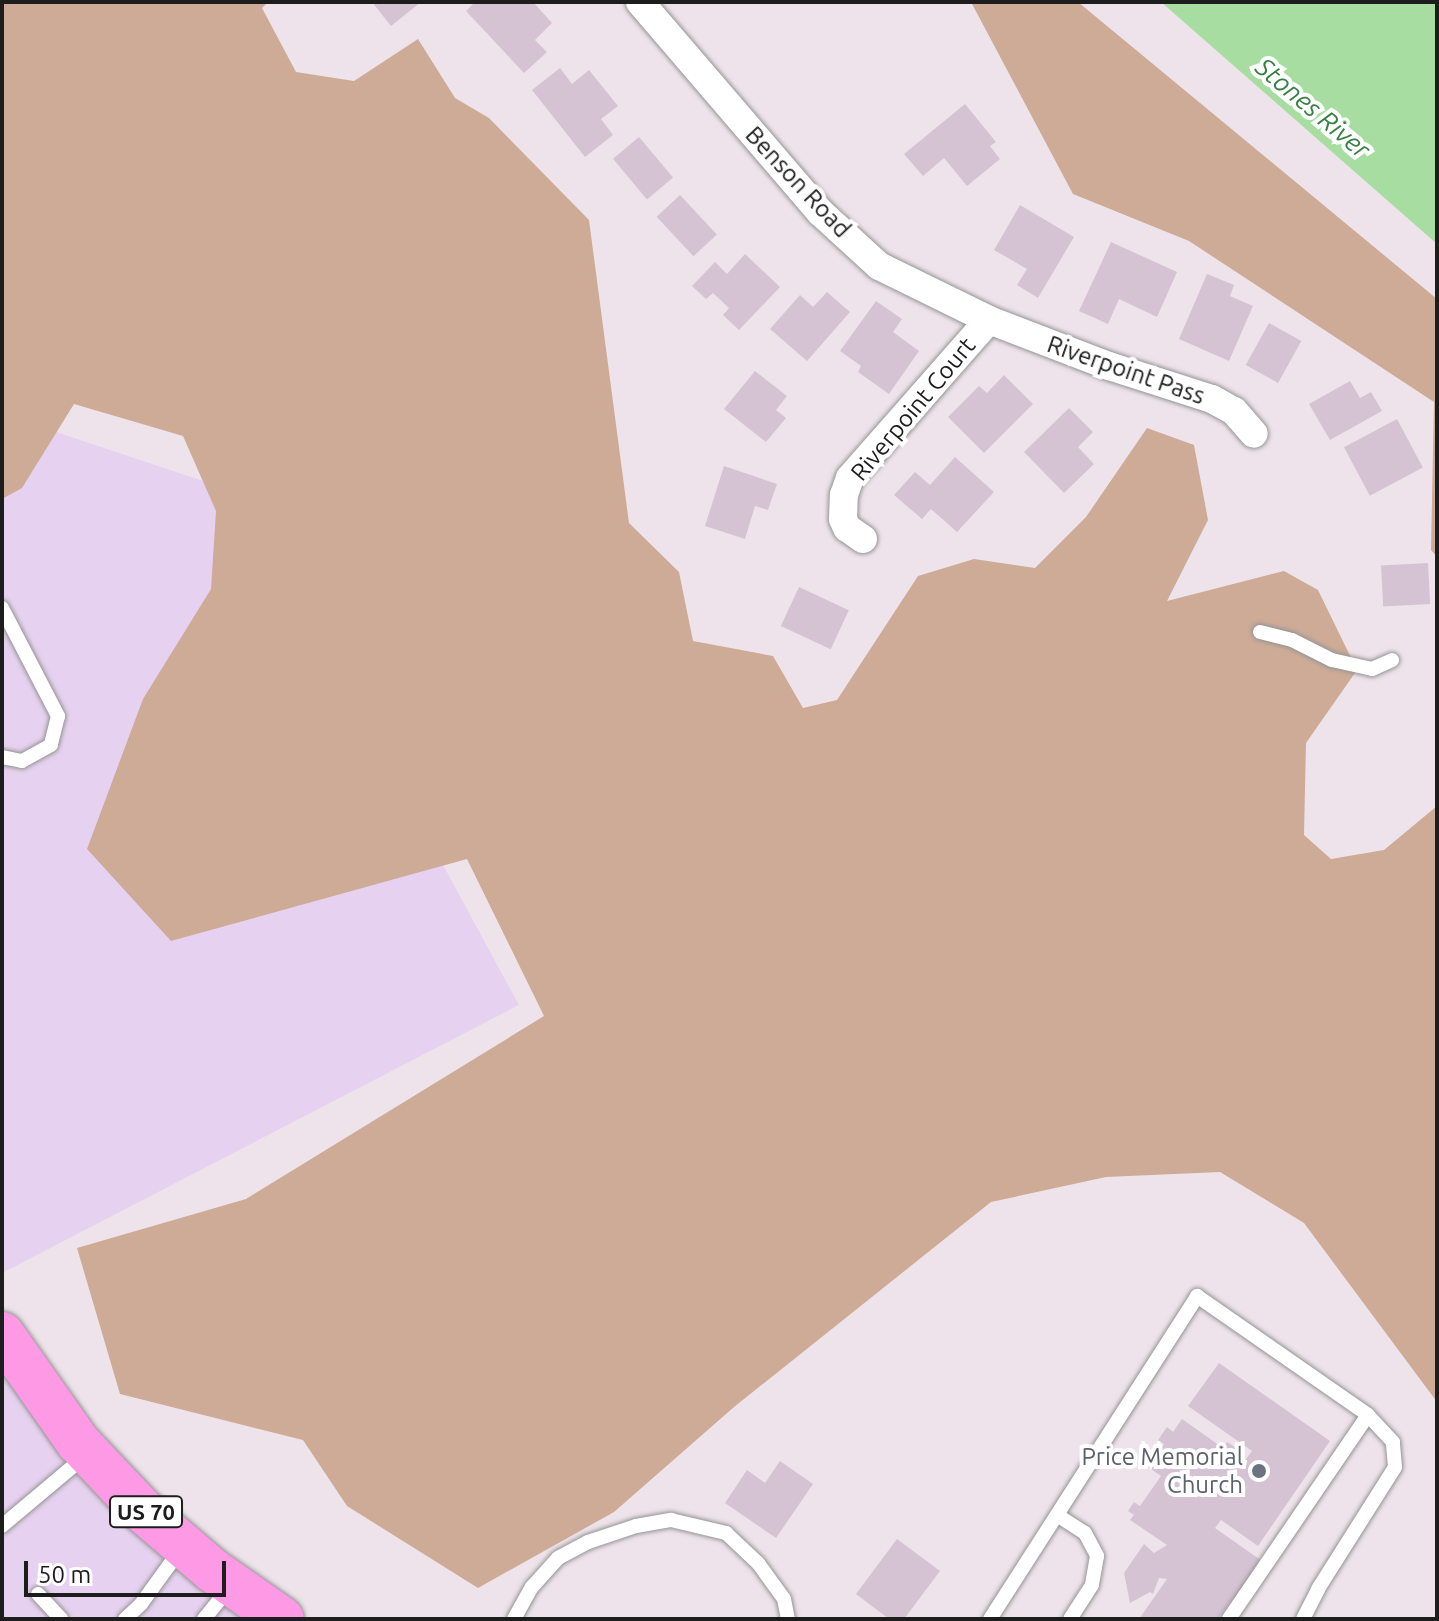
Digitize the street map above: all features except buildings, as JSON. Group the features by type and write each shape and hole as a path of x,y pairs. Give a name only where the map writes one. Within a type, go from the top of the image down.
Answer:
{"main road":[{"name":"US 70","path":"2,1334 32,1381 89,1453 142,1510 233,1584 282,1619"}],"street":[{"name":"Benson Road","path":"640,2 820,212 879,266 989,320"},
{"name":"Riverpoint Pass","path":"989,320 1109,366 1212,399 1234,411 1254,434"},
{"name":"Riverpoint Court","path":"863,539 847,528 843,519 844,495 850,478 989,320"}],"lane":[{"path":"2,608 58,716 51,745 22,761 2,757"},
{"path":"1260,632 1292,640 1332,660 1372,669 1392,660"},
{"path":"990,1619 1197,1296 1368,1415 1393,1442 1395,1467 1318,1589 1303,1619"},
{"path":"1229,1619 1368,1415"},
{"path":"2,1526 89,1453"},
{"path":"1057,1515 1085,1533 1097,1556 1092,1585 1070,1619"},
{"path":"514,1619 532,1587 558,1558 588,1542 671,1520 726,1533 758,1563 784,1599 788,1619"},
{"path":"125,1619 141,1604 184,1545"},
{"path":"204,1619 233,1584"},
{"path":"38,1594 57,1618"}],"shaded area":[{"path":"2,2 268,2 262,8 296,72 354,81 418,39 455,98 489,118 589,220 629,523 679,572 693,641 773,656 803,708 837,700 918,576 974,559 1035,568 1086,517 1147,428 1194,445 1208,520 1167,601 1284,571 1318,590 1357,670 1306,743 1304,835 1331,859 1384,850 1437,806 1437,1402 1304,1223 1220,1172 1106,1177 991,1202 734,1407 614,1512 478,1588 347,1506 303,1440 120,1394 77,1248 246,1199 544,1016 467,859 171,941 87,849 143,699 211,589 216,511 183,436 74,404 22,488 2,499"},
{"path":"971,2 1078,2 1437,299 1437,557 1431,550 1434,402 1189,241 1073,194"},
{"path":"2,414 242,494 519,1005 2,1273"},
{"path":"2,1334 32,1381 282,1619 2,1619"}],"water":[{"name":"Stones River","path":"1161,2 1437,2 1437,244"}],"place":[{"name":"Price Memorial Church","path":"1259,1471"}]}
